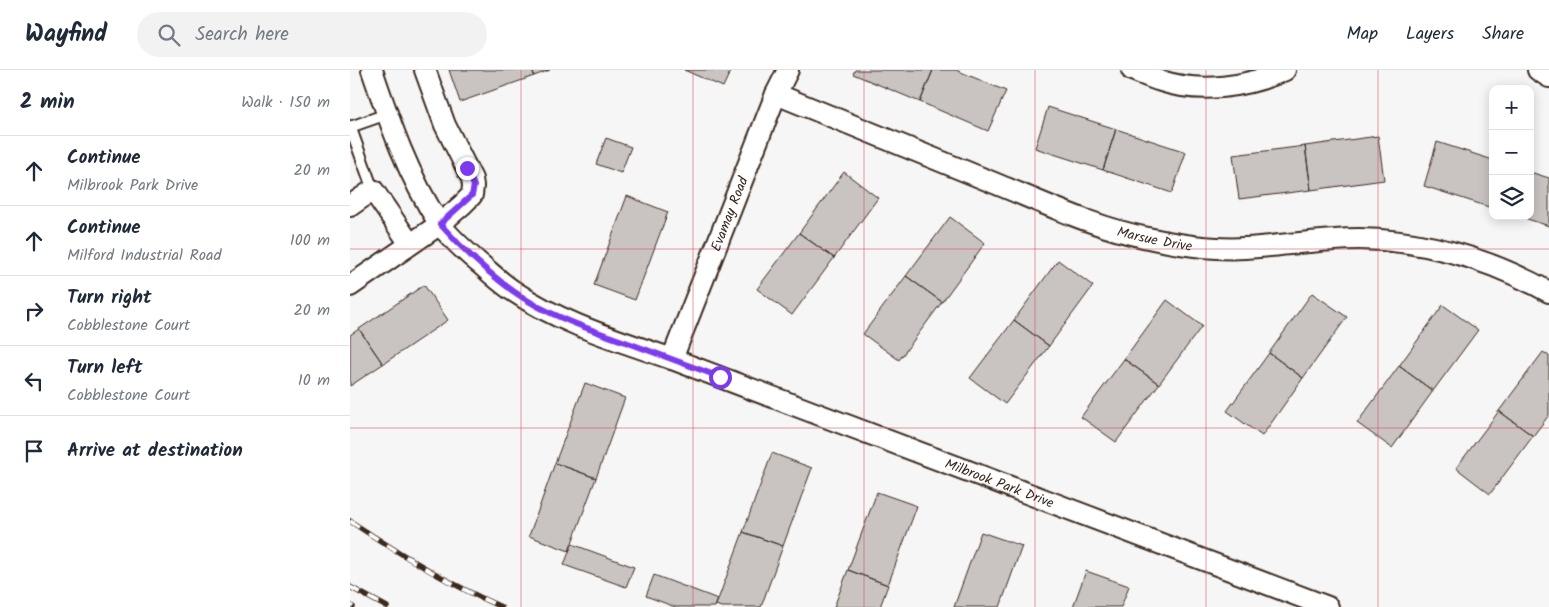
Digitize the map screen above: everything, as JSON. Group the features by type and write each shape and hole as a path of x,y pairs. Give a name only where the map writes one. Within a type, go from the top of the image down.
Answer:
{"street":[{"name":"Milbrook Park Drive","path":"372,70 404,158 420,191 440,224 465,251 514,292 551,313 585,328 672,359 1328,607"},
{"path":"350,286 440,224 472,195 474,186 445,125 425,70"},
{"name":"Evamay Road","path":"672,359 776,94 788,70"},
{"path":"1132,70 1162,81 1184,86 1223,87 1270,77 1285,70"},
{"path":"1538,70 1549,77"},
{"name":"Marsue Drive","path":"776,94 1087,221 1146,238 1194,247 1245,248 1313,240 1360,239 1424,245 1477,259 1522,277 1549,292"},
{"path":"350,206 373,190 410,244"}],"lane":[{"path":"373,190 350,126 387,114"}],"building":[{"path":"449,70 532,70 534,76 460,102"},
{"path":"532,70 550,70 534,76"},
{"path":"684,70 731,70 723,87"},
{"path":"855,70 933,70 920,102 853,74"},
{"path":"933,70 956,70 1006,91 988,131 920,102"},
{"path":"1048,107 1116,129 1103,170 1035,148"},
{"path":"1116,129 1186,152 1172,193 1103,170"},
{"path":"1378,136 1384,180 1311,190 1305,146"},
{"path":"606,138 631,147 621,173 596,164"},
{"path":"1437,142 1489,159 1489,207 1424,186"},
{"path":"1305,146 1311,190 1239,199 1233,155"},
{"path":"844,172 878,198 834,258 799,233"},
{"path":"1534,173 1549,178 1549,226 1530,220 1534,220"},
{"path":"627,196 668,212 635,300 594,285"},
{"path":"950,217 985,243 942,302 906,276"},
{"path":"799,233 834,258 792,315 757,289"},
{"path":"1058,260 1093,286 1049,346 1014,320"},
{"path":"906,276 942,302 899,360 863,334"},
{"path":"424,285 448,320 383,364 359,329"},
{"path":"1312,293 1347,317 1303,378 1269,353"},
{"path":"1167,300 1202,326 1159,384 1124,359"},
{"path":"1443,305 1478,330 1433,391 1399,366"},
{"path":"1014,320 1049,346 1005,404 970,378"},
{"path":"359,329 383,364 350,386 350,335"},
{"path":"1543,352 1549,356 1549,415 1533,436 1499,411"},
{"path":"1269,353 1303,378 1262,436 1227,411"},
{"path":"1124,359 1159,384 1116,442 1081,417"},
{"path":"1399,366 1433,391 1392,448 1357,423"},
{"path":"585,383 625,398 596,478 555,463"},
{"path":"1499,411 1533,436 1490,494 1456,468"},
{"path":"772,453 812,468 783,546 743,532"},
{"path":"555,463 596,478 569,551 529,536"},
{"path":"877,492 917,506 888,585 848,570"},
{"path":"743,532 783,546 761,607 721,607 716,605"},
{"path":"981,532 1022,546 1000,607 954,607"},
{"path":"572,544 634,567 626,587 564,565"},
{"path":"848,570 888,585 880,607 834,607"},
{"path":"1086,571 1129,586 1121,607 1073,607"},
{"path":"654,575 718,599 715,607 675,607 646,596"}],"railway":[{"path":"350,521 423,567 501,607"},
{"path":"350,587 387,607"}],"route":[{"path":"467,168 474,186 472,195 440,224 465,251 490,273 514,292 551,313 585,328 720,377"}]}
